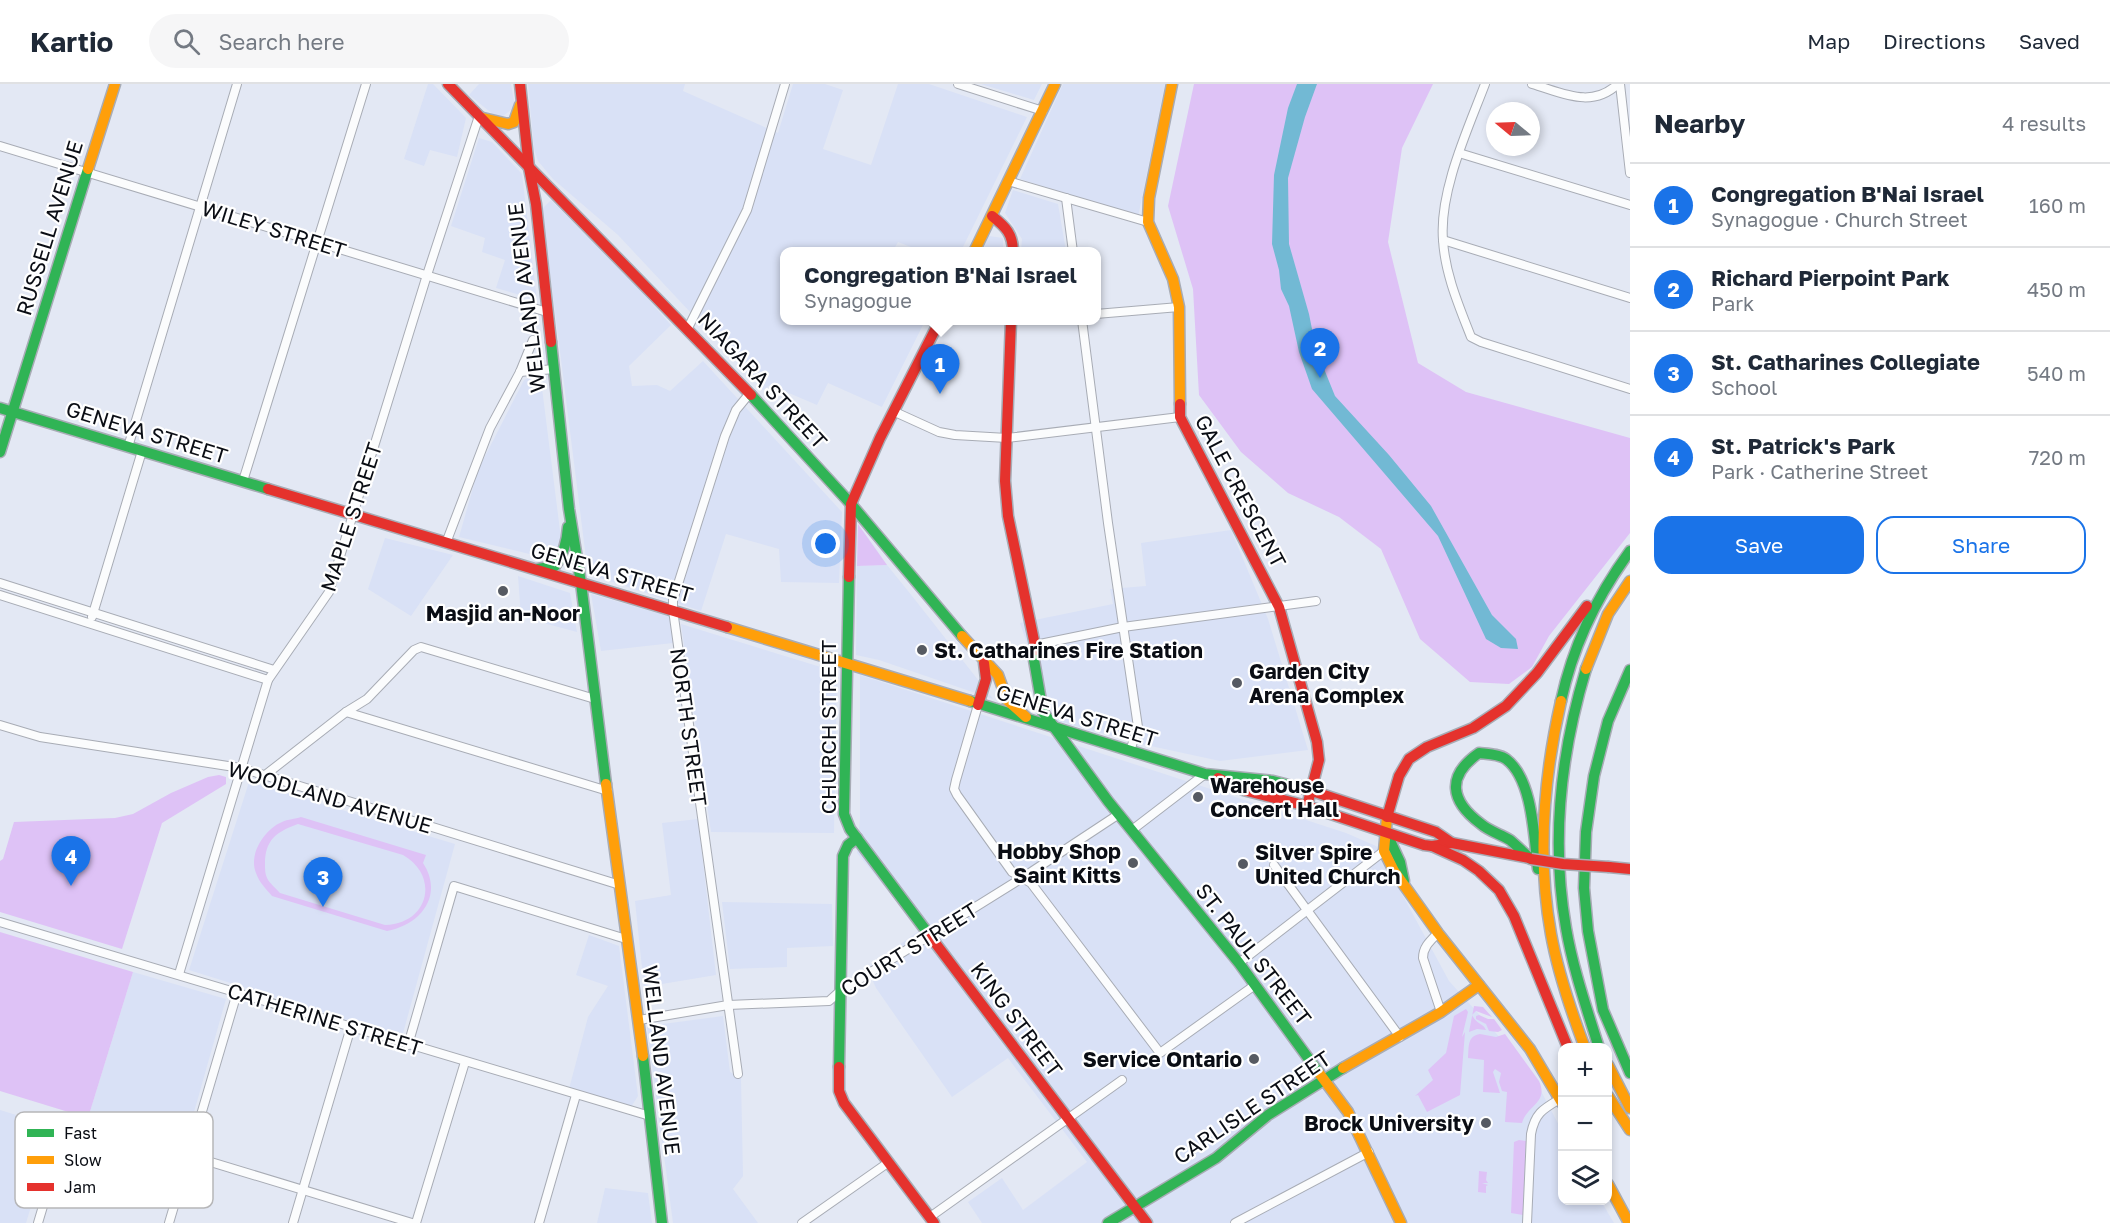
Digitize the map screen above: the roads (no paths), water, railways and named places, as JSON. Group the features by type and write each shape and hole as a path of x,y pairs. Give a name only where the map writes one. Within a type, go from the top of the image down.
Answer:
{"main road":[{"name":"RUSSELL AVENUE","path":"0,452 115,84"},
{"name":"NIAGARA STREET","path":"448,84 750,393 851,504 998,675 1007,700 1029,719"},
{"path":"976,247 1054,84"},
{"name":"GALE CRESCENT","path":"1172,84 1149,198 1148,222 1173,279 1179,307 1180,417 1279,607 1317,742 1319,760 1307,806"},
{"path":"479,116 501,123 514,122 519,110 521,88"},
{"name":"WELLAND AVENUE","path":"521,88 569,509 581,583 626,939 639,1020 662,1223"},
{"path":"992,216 1012,233 1013,247"},
{"name":"CHURCH STREET","path":"932,1220 844,1102 839,1091 839,992 843,856 848,845 857,838 845,821 844,814 851,504 880,438 938,325"},
{"path":"1011,325 1005,481 1008,516 1052,726"},
{"name":"GENEVA STREET","path":"0,408 847,663 1005,714 1029,719 1208,775 1243,789 1307,806 1428,846 1452,843 1563,864 1630,869"},
{"path":"532,569 555,566 562,558 567,540 569,509"},
{"path":"1559,1097 1530,1049 1438,933 1394,871 1384,851 1387,817 1398,776 1409,759 1421,750 1485,722 1506,706 1537,673 1629,552"},
{"path":"1556,961 1550,928 1545,839 1553,739 1560,702 1589,616 1629,552"},
{"path":"1598,1043 1565,928 1560,886 1560,796 1566,748 1590,654 1604,621 1630,581"},
{"path":"978,705 987,678 983,660"},
{"path":"1628,675 1601,748 1592,788 1585,843 1584,890 1589,941 1604,1014 1630,1073"},
{"name":"ST. PAUL STREET","path":"1052,726 1119,814 1239,963 1348,1112 1401,1223"},
{"path":"1531,859 1510,841 1482,826 1464,809 1456,794 1456,777 1461,768 1466,761 1479,753 1505,758 1520,774 1528,808 1542,898 1556,961 1565,996 1583,1043"},
{"name":"GENEVA STREET","path":"1208,775 1249,777 1280,783 1436,832 1452,843"},
{"path":"1387,834 1400,862 1406,888"},
{"name":"KING STREET","path":"857,838 1147,1223"},
{"path":"1400,862 1400,852 1407,846 1412,844 1428,846 1463,860 1499,890 1514,916 1566,1043"},
{"name":"CARLISLE STREET","path":"1108,1223 1232,1147 1268,1114 1441,1012 1479,985"},
{"path":"1612,1073 1630,1108"},
{"path":"1609,1097 1630,1130"},
{"path":"1612,1118 1630,1139"},
{"path":"1612,1191 1629,1223"}],"street":[{"path":"128,447 237,84"},
{"path":"243,481 366,84"},
{"path":"688,328 747,210 785,84"},
{"path":"958,84 1042,111"},
{"path":"1485,84 1459,153 1444,208 1443,240 1453,292 1471,337 1630,389"},
{"path":"1532,84 1581,98 1594,98 1610,92 1619,84"},
{"path":"1619,84 1630,173"},
{"name":"MAPLE STREET","path":"179,974 268,680 330,592 427,275 479,116"},
{"name":"WILEY STREET","path":"0,146 547,312"},
{"path":"1459,153 1630,205"},
{"path":"1008,181 1148,222"},
{"path":"1066,198 1072,247"},
{"path":"1443,240 1630,298"},
{"path":"1101,314 1179,307"},
{"path":"1082,325 1138,727 1130,751"},
{"path":"446,543 490,428 533,340"},
{"path":"519,372 554,369"},
{"name":"NORTH STREET","path":"738,1074 673,600 725,436 736,410 750,393"},
{"path":"895,412 939,432 1007,438 1180,417"},
{"path":"90,623 142,451"},
{"path":"0,584 274,670"},
{"path":"0,596 268,680"},
{"path":"1035,645 1123,627 1316,601"},
{"path":"264,776 346,712 367,699 414,650 421,647 596,699"},
{"path":"978,705 954,789 1012,872 1031,883 1160,1053 1255,985"},
{"path":"346,712 608,791"},
{"name":"WOODLAND AVENUE","path":"0,725 40,737 241,768 620,885"},
{"path":"1132,830 1208,775"},
{"name":"COURT STREET","path":"639,1020 728,1005 829,1001 839,992 1022,878 1119,814"},
{"path":"1239,963 1384,851"},
{"path":"1274,865 1400,1037"},
{"path":"408,1045 454,886 626,939"},
{"name":"CATHERINE STREET","path":"0,921 650,1116"},
{"path":"1438,933 1426,945 1423,958 1441,1012"},
{"path":"202,1112 237,993"},
{"path":"293,1223 351,1027"},
{"path":"213,1162 414,1223 465,1062"},
{"path":"932,1220 1122,1080"},
{"path":"539,1223 576,1095"},
{"path":"1527,1223 1531,1134 1534,1120 1543,1110 1558,1102"},
{"path":"1234,1223 1369,1152"},
{"path":"802,1223 889,1162"},
{"path":"38,1223 42,1208"},
{"path":"169,1223 173,1208"}],"water":[{"path":"1297,84 1317,84 1288,178 1289,244 1309,314 1316,349 1335,396 1389,455 1431,506 1492,615 1516,639 1518,649 1501,648 1486,639 1438,536 1312,389 1299,352 1289,306 1281,289 1272,244 1274,175 1288,108"}],"place":[{"name":"Richard Pierpoint Park","path":"1320,378"},
{"name":"Congregation B'Nai Israel","path":"940,394"},
{"name":"Masjid an-Noor","path":"503,591"},
{"name":"St. Catharines Fire Station","path":"922,650"},
{"name":"Garden City Arena Complex","path":"1237,683"},
{"name":"Warehouse Concert Hall","path":"1198,797"},
{"name":"Hobby Shop Saint Kitts","path":"1133,863"},
{"name":"Silver Spire United Church","path":"1243,864"},
{"name":"St. Patrick's Park","path":"71,886"},
{"name":"St. Catharines Collegiate","path":"323,907"},
{"name":"Service Ontario","path":"1254,1059"},
{"name":"Brock University","path":"1486,1123"}]}
